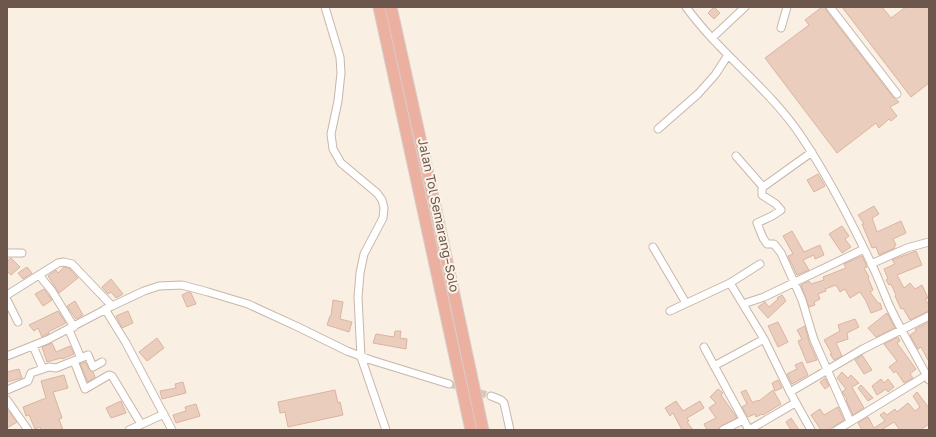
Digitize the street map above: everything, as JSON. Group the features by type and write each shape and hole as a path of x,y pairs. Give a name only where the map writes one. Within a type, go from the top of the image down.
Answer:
{"highway":[{"name":"Jalan Tol Semarang–Solo","path":"379,7 471,430"},
{"name":"Jalan Tol Semarang–Solo","path":"391,7 438,215 483,430"}],"street":[{"path":"325,7 340,57 341,73 338,101 331,134 333,149 341,163 377,193 382,200 384,208 383,218 364,254 360,273 358,297 361,357 386,430"},
{"path":"686,7 712,38 782,111 812,152 830,182 872,264 902,330 927,374 837,430"},
{"path":"712,38 745,7"},
{"path":"781,28 787,7"},
{"path":"830,7 897,94"},
{"path":"658,129 698,94 728,55"},
{"path":"812,152 763,187 762,195 782,210 757,223 762,238 767,244 774,244 777,246 794,282 802,300 814,340 850,421"},
{"path":"736,156 763,187"},
{"path":"872,264 907,248 929,242"},
{"path":"653,247 686,303"},
{"path":"743,304 764,297 864,249"},
{"path":"7,253 22,253"},
{"path":"7,295 58,263 69,262 112,306"},
{"path":"670,312 730,283 760,264"},
{"path":"39,274 52,291 71,328 85,389 109,375 112,376 141,424"},
{"path":"730,283 764,339 795,403 811,430"},
{"path":"7,356 33,346 71,328 105,309 144,291 159,286 182,285 248,304 361,357 450,384"},
{"path":"7,300 18,322"},
{"path":"105,309 126,343 172,430"},
{"path":"790,392 864,349 929,316"},
{"path":"714,366 764,339"},
{"path":"33,346 44,369"},
{"path":"704,347 749,430 795,403"},
{"path":"7,390 28,381 31,373 49,367 56,368 88,355 93,367 102,362"},
{"path":"491,396 501,400 504,403 510,430"},
{"path":"7,400 28,430"},
{"path":"129,430 164,414"},
{"path":"723,430 743,420"}],"building":[{"path":"714,7 720,13 714,19 708,13"},
{"path":"822,7 825,7 893,97 899,102 890,107 897,116 891,121 889,119 879,128 876,123 837,153 765,58 809,25 805,20"},
{"path":"842,7 882,7 891,18 906,7 929,7 929,83 911,97"},
{"path":"818,174 825,186 814,192 807,180"},
{"path":"874,206 879,214 872,218 877,232 901,221 906,233 893,239 896,245 894,246 895,248 879,255 876,247 872,248 862,224 864,224 858,215"},
{"path":"842,226 849,236 845,239 851,247 842,253 829,234"},
{"path":"792,231 804,252 820,245 824,255 815,259 814,255 803,260 809,270 797,275 788,256 793,254 783,236"},
{"path":"916,251 922,265 897,275 904,288 910,283 915,289 922,285 928,298 925,299 929,305 929,311 910,320 903,308 901,309 891,284 889,285 886,280 888,279 884,269 895,264 892,260"},
{"path":"862,256 867,267 864,268 869,277 868,278 873,290 870,292 878,303 880,303 882,309 871,313 860,292 850,298 845,289 840,292 836,285 825,289 826,291 818,294 820,299 814,302 815,305 809,307 801,285 809,281 811,284 824,280 823,277 846,268 844,264"},
{"path":"11,258 20,267 11,275 7,271 7,261"},
{"path":"27,267 32,273 23,279 18,273"},
{"path":"64,267 69,268 78,278 59,293 48,276 56,270 58,273"},
{"path":"111,279 123,294 116,298 111,292 108,294 102,287"},
{"path":"44,289 52,300 43,306 35,294"},
{"path":"188,292 191,293 196,304 187,307 182,295"},
{"path":"782,295 786,301 768,318 758,307 765,302 769,307"},
{"path":"333,300 343,302 340,319 352,322 349,332 327,325 331,316"},
{"path":"75,301 83,315 76,319 67,306"},
{"path":"58,311 66,323 48,332 49,334 42,337 38,328 34,331 29,325"},
{"path":"128,311 133,323 122,328 116,316"},
{"path":"887,313 895,328 876,337 868,328"},
{"path":"855,319 859,327 847,333 848,339 836,343 842,356 834,360 824,340 840,331 838,325"},
{"path":"778,322 788,342 778,347 768,326"},
{"path":"929,322 929,362 921,347 918,349 910,335 916,331 915,329"},
{"path":"805,326 809,342 817,360 807,363 798,341 802,339 797,330"},
{"path":"395,331 401,331 400,338 407,339 406,349 373,343 376,334 394,337"},
{"path":"898,337 900,341 897,343 916,369 910,374 913,378 904,383 896,371 894,373 889,367 897,361 884,344"},
{"path":"157,338 164,348 147,361 139,352"},
{"path":"52,343 56,352 70,346 74,354 62,359 47,362 42,347"},
{"path":"862,355 872,370 864,374 855,360"},
{"path":"85,362 95,377 88,382 80,364"},
{"path":"802,362 808,375 792,384 787,374 797,369 795,365"},
{"path":"19,369 22,378 7,382 7,372"},
{"path":"842,372 848,378 851,375 859,383 852,387 864,408 853,415 846,400 847,399 842,392 846,389 837,378"},
{"path":"64,375 68,388 53,392 62,418 59,419 63,430 41,430 40,427 35,429 29,415 26,416 23,407 46,398 41,381"},
{"path":"825,378 829,386 825,389 820,382"},
{"path":"881,379 884,383 888,379 894,387 888,392 886,389 877,395 872,386"},
{"path":"778,380 782,388 775,391 772,383"},
{"path":"183,382 186,393 162,399 160,391 176,388 175,384"},
{"path":"861,385 873,398 868,401 858,388"},
{"path":"718,389 723,393 721,395 737,418 721,426 718,430 707,430 704,424 716,418 709,408 716,403 710,397"},
{"path":"335,390 343,415 288,427 285,412 280,413 278,402"},
{"path":"746,390 752,402 754,402 759,401 773,390 781,404 763,415 762,414 756,417 755,414 748,417 742,407 747,404 741,392"},
{"path":"917,392 929,408 929,424 920,430 900,430 894,422 881,430 862,430 858,423 868,417 874,428 885,421 880,415 884,412 887,415 895,409 897,412 908,403 915,411 920,407 913,396"},
{"path":"121,401 126,413 111,418 106,408"},
{"path":"676,401 683,411 700,401 704,408 687,418 689,421 687,422 693,430 682,430 673,413 670,416 665,408"},
{"path":"196,404 200,416 176,423 173,415 186,411 185,407"},
{"path":"838,407 844,420 828,430 821,430 811,415 820,409 824,415"},
{"path":"9,411 17,422 7,428 7,412"},
{"path":"791,418 799,430 791,430 786,422"}],"tunnel":[{"path":"449,384 491,396"}]}
